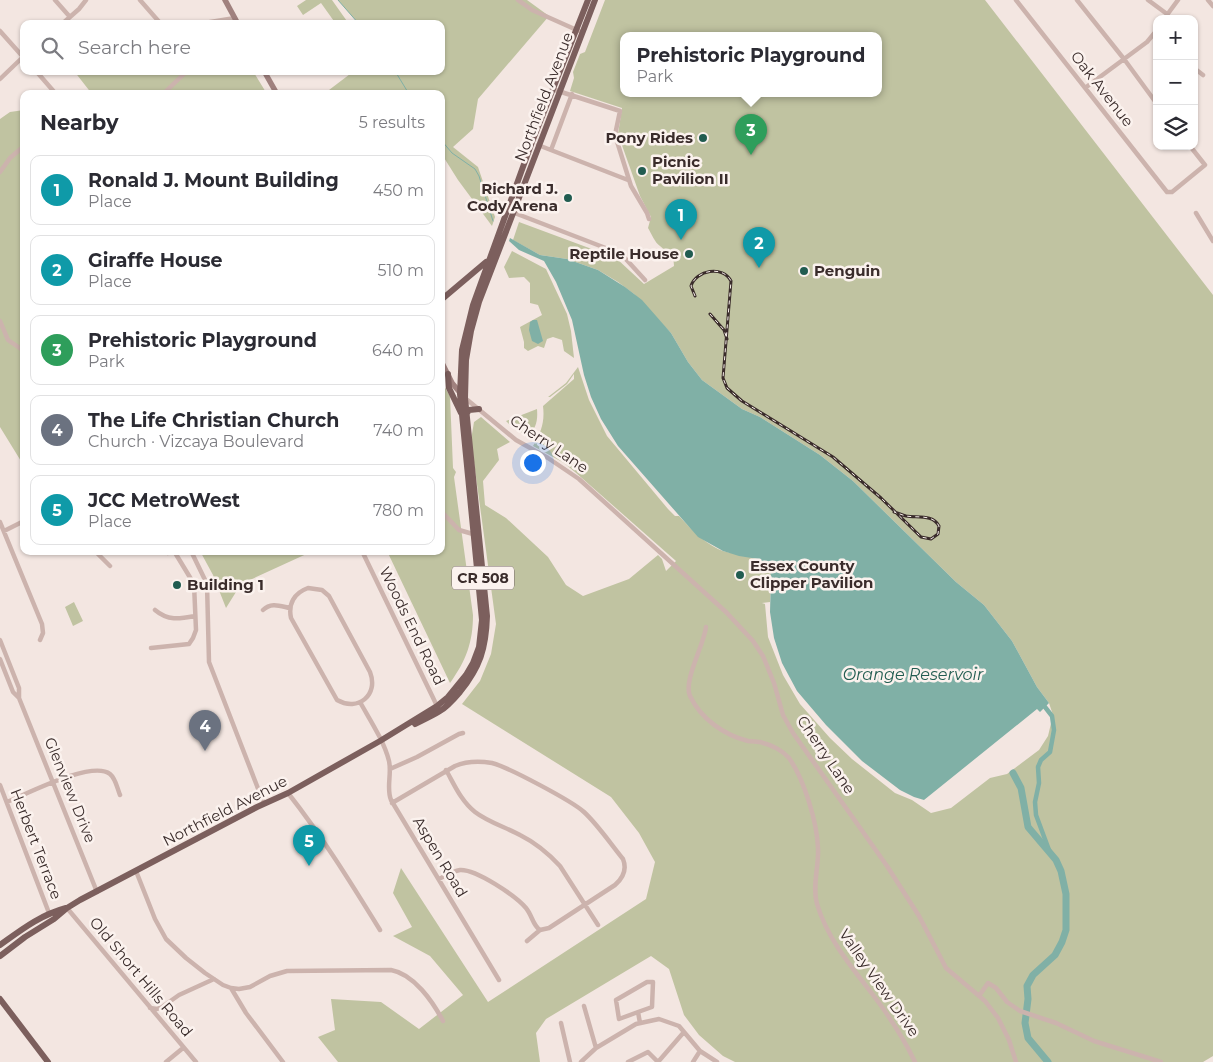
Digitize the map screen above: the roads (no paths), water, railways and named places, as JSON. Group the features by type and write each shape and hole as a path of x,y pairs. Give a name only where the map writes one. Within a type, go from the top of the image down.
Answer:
{"main road":[{"path":"226,0 236,20"},
{"name":"Northfield Avenue","path":"488,272 489,259 532,142 556,90 579,31 588,0"},
{"name":"Northfield Avenue","path":"579,31 595,0"},
{"path":"266,75 275,90"},
{"name":"Northfield Avenue","path":"438,709 466,675 473,663 479,647 482,620 460,371 464,338 472,305 514,213 540,145 556,90"},
{"path":"445,297 489,259"},
{"path":"445,368 463,396"},
{"path":"448,374 449,388 464,415 469,410 479,409"},
{"name":"Northfield Avenue","path":"67,908 288,793 438,709 456,697 470,680 484,651 488,616 464,415"},
{"name":"CR 508","path":"0,945 49,913 67,908"},
{"name":"CR 508","path":"0,956 67,908"},
{"path":"30,934 31,930 49,918 49,913"},
{"path":"0,999 48,1062"}],"street":[{"path":"55,0 70,17"},
{"path":"67,20 86,0"},
{"path":"140,0 158,20"},
{"path":"518,0 531,9 579,31"},
{"name":"Oak Avenue","path":"1016,0 1167,192 1205,165 1193,150"},
{"path":"1078,0 1153,99"},
{"path":"1148,0 1164,15"},
{"path":"1167,15 1178,0"},
{"path":"1208,0 1213,6"},
{"path":"0,31 20,53"},
{"path":"1085,88 1147,42 1153,35"},
{"path":"0,79 20,61"},
{"path":"1198,71 1203,75"},
{"path":"39,75 53,90"},
{"path":"167,90 183,75"},
{"path":"556,90 620,111 615,135 629,181 649,219"},
{"path":"551,150 572,94"},
{"path":"532,142 626,178 629,181"},
{"path":"0,172 10,158 20,149"},
{"path":"507,210 616,252 624,257 644,280"},
{"path":"1196,213 1213,240"},
{"path":"0,321 8,340 20,348"},
{"name":"Cherry Lane","path":"463,396 516,440 580,479 703,590 753,641 766,663 783,714 793,733 888,866 919,916 946,968 979,996 998,1018 1010,1040 1016,1062"},
{"path":"445,515 459,530 473,534"},
{"path":"0,522 42,624 43,633 40,640"},
{"path":"4,531 20,523"},
{"path":"99,555 110,566"},
{"path":"151,648 189,644 196,630 194,584 175,555"},
{"path":"193,555 207,584 209,662 264,804"},
{"name":"Woods End Road","path":"364,555 438,709"},
{"path":"308,588 322,590 329,596 373,678 370,694 360,702 349,705 342,703 334,696 291,618 290,608 296,595 308,588"},
{"path":"263,610 266,606 274,604 290,608"},
{"path":"155,610 161,616 170,619 177,620 195,616"},
{"name":"Valley View Drive","path":"706,627 702,647 690,679 689,694 698,709 711,723 731,736 750,742 764,743 779,749 788,757 796,771 813,813 818,848 817,902 825,926 848,963 882,1006 915,1062"},
{"name":"Glenview Drive","path":"0,640 19,688 19,698 97,892"},
{"name":"Glenview Drive","path":"0,659 13,692 19,698"},
{"name":"Aspen Road","path":"360,702 388,758 390,769 389,796 392,803 499,980"},
{"path":"390,769 463,733"},
{"path":"392,803 446,770 464,763 484,762 505,768 584,812 623,859 624,872 618,882 549,928 540,930 527,941"},
{"path":"7,802 78,772 97,770 112,775 120,795"},
{"path":"446,770 459,794 474,811 536,844 552,858 598,925"},
{"name":"Herbert Terrace","path":"0,785 49,913"},
{"path":"288,793 306,815 380,930"},
{"path":"439,879 459,870 475,874 517,899 531,914 535,925 540,930"},
{"path":"136,872 155,919 166,939 186,958 214,979 231,988 250,987 270,976 288,971 391,970 403,973 416,983 443,1021"},
{"name":"Old Short Hills Road","path":"67,908 196,1062"},
{"path":"150,1008 157,1009 162,1007 179,995 214,979"},
{"path":"647,982 653,982 652,1006 638,1012 619,1020 616,1000 647,982"},
{"path":"979,996 988,983 996,988 1007,1002 1020,1011 1056,1023 1094,1041 1161,1062"},
{"path":"231,988 246,1013 283,1062"},
{"path":"584,1006 596,1048"},
{"path":"638,1012 640,1023"},
{"path":"581,1062 596,1048 640,1023 658,1019 679,1026 700,1051 717,1062"},
{"path":"561,1023 570,1062"},
{"path":"628,1062 648,1052 658,1062 684,1032"},
{"path":"166,1062 184,1048"},
{"path":"693,1062 700,1051"}],"water":[{"name":"Orange Reservoir","path":"510,238 540,255 567,259 598,270 625,287 642,300 671,333 688,362 702,380 742,409 760,417 820,455 853,481 956,582 984,605 1012,641 1037,687 1049,703 1040,712 1037,709 924,800 900,790 862,761 826,725 797,691 782,663 774,638 770,612 771,575 767,566 758,559 723,551 698,537 618,446 601,419 591,397 584,375 572,320 556,282 544,261 519,250 509,241"},
{"path":"537,320 543,341 538,344 532,341 529,330 530,322"}],"waterway":[{"path":"338,0 356,20"},
{"path":"397,75 407,90"},
{"path":"445,145 452,153 475,169 493,221"},
{"path":"1045,707 1052,716 1054,730 1050,752 1041,760 1038,767 1039,783 1035,802 1036,815 1049,850"},
{"path":"1013,773 1021,788 1028,827 1056,860 1061,871 1066,894 1066,930 1062,942 1055,955 1033,975 1027,986 1028,999 1025,1023 1028,1038 1048,1062"}],"railway":[{"path":"695,296 691,286 698,276 704,273 716,271 727,276 731,281 723,378 727,388 742,401 833,457 881,498 921,537 931,539 938,534 939,526 933,520 924,517 906,516 896,512 894,512"},
{"path":"710,314 724,330 727,339"}],"place":[{"name":"Pony Rides","path":"703,138"},
{"name":"Prehistoric Playground","path":"751,155"},
{"name":"Picnic Pavilion II","path":"642,171"},
{"name":"Richard J. Cody Arena","path":"568,198"},
{"name":"Ronald J. Mount Building","path":"681,240"},
{"name":"Reptile House","path":"689,254"},
{"name":"Giraffe House","path":"759,268"},
{"name":"Penguin","path":"804,271"},
{"name":"Essex County Clipper Pavilion","path":"740,575"},
{"name":"Building 1","path":"177,585"},
{"name":"The Life Christian Church","path":"205,751"},
{"name":"JCC MetroWest","path":"309,866"}]}
